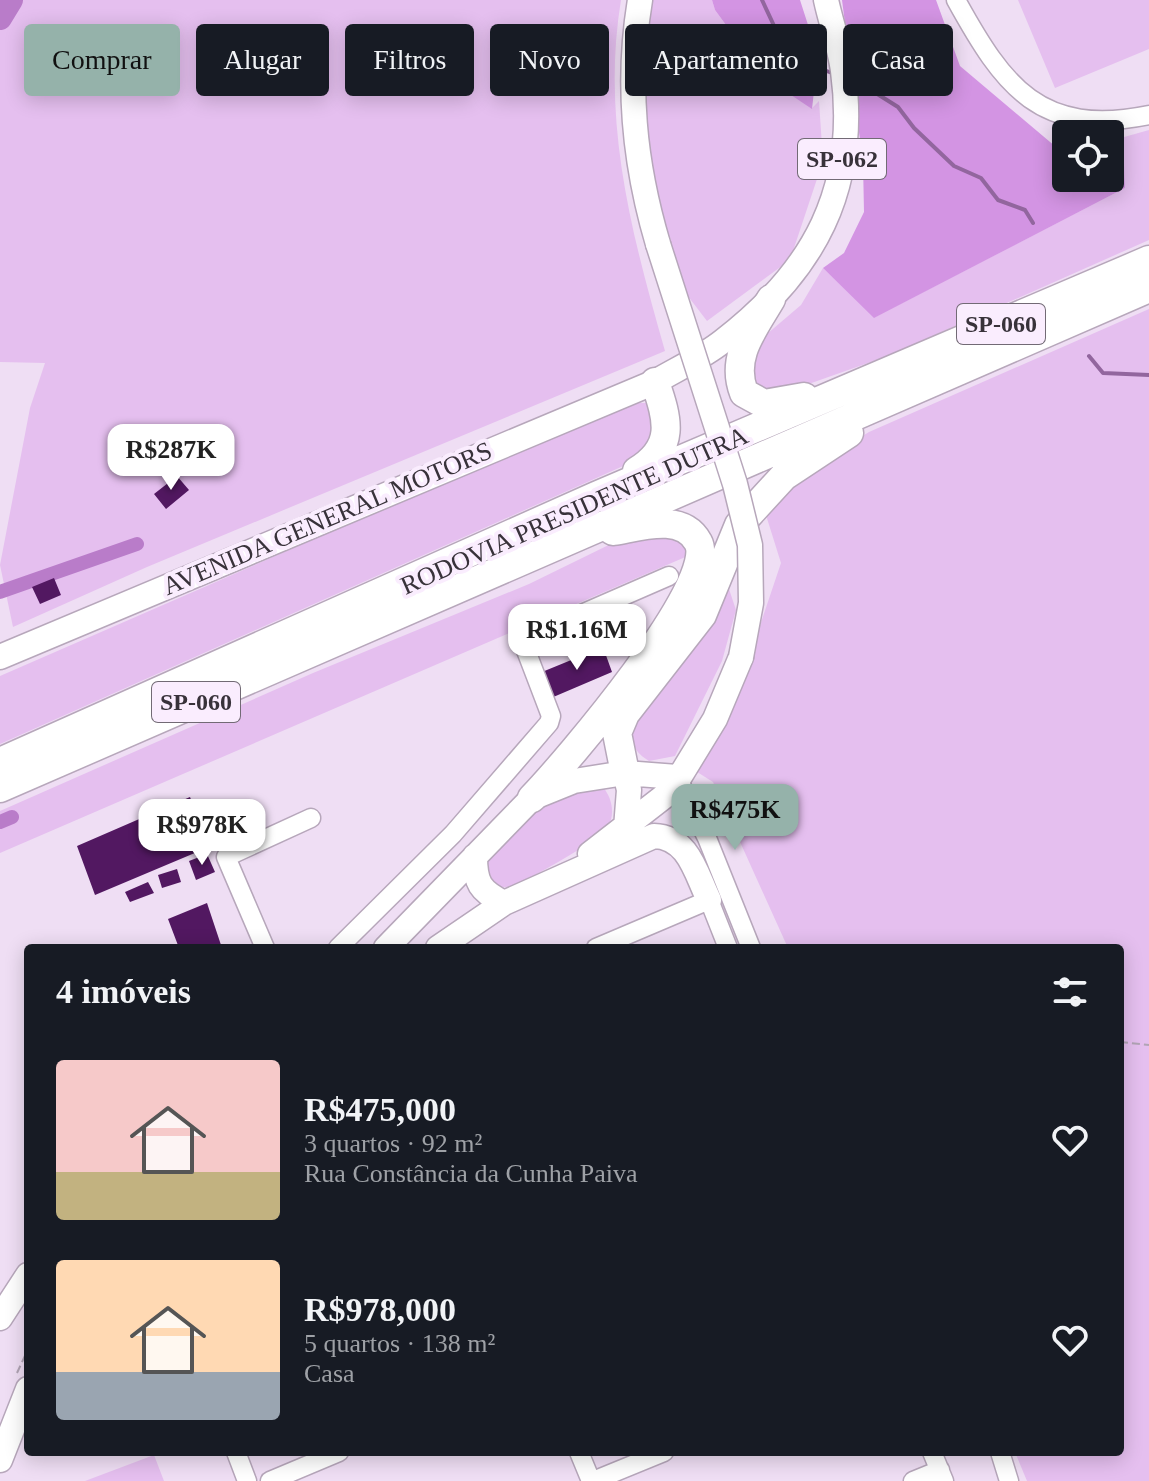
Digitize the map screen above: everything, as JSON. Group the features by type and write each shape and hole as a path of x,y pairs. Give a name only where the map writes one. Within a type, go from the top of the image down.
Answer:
{"highway":[{"name":"RODOVIA PRESIDENTE DUTRA","path":"0,762 382,595 596,496 853,389 1149,260"},
{"name":"RODOVIA PRESIDENTE DUTRA","path":"0,788 1149,288"},
{"path":"771,299 738,362 738,377 744,393 764,404 853,389"},
{"path":"596,496 649,464 661,450 667,433 655,382"},
{"path":"625,773 617,733 625,714 702,615 739,525 784,476 918,391"},
{"path":"532,798 562,766 675,619 697,573 701,551 698,540 673,524 569,538"}],"main road":[{"path":"530,891 626,828 671,791 715,719 741,657 751,603 750,545 735,484 640,182 633,113 632,45 640,0"},
{"name":"SP-062","path":"655,382 721,343 771,299 812,251 832,201 844,151 843,72 826,0"},
{"path":"530,431 771,299"},
{"path":"655,382 669,355"},
{"name":"AVENIDA GENERAL MOTORS","path":"0,657 530,431 655,382"},
{"path":"390,944 532,798 574,781 625,773 677,777"},
{"path":"625,773 629,790 626,828"},
{"path":"444,944 504,903 654,836 677,840 686,851 709,900"},
{"path":"475,856 475,879 481,890 504,903"},
{"path":"413,944 431,904"},
{"path":"0,1318 24,1281"},
{"path":"0,1460 24,1399"}],"street":[{"path":"956,0 1000,72 1041,108 1064,116 1117,122 1149,115"},
{"path":"342,944 453,834 549,723 551,716 522,640 669,576"},
{"path":"677,777 696,811 749,944"},
{"path":"263,944 226,857 311,818"},
{"path":"605,944 709,900 726,944"},
{"path":"238,1456 247,1481"},
{"path":"270,1481 329,1456"},
{"path":"581,1456 592,1481 654,1456"},
{"path":"913,1481 942,1476 934,1456"},
{"path":"1001,1456 1006,1479"}],"path":[{"path":"1124,1042 1149,1045"}],"shaded area":[{"path":"11,0 621,0 616,45 617,134 631,221 665,351 147,567 13,627 0,565 30,408 45,363 0,362 0,18"},
{"path":"650,0 712,0 725,24 646,24"},
{"path":"712,0 800,0 808,24 725,24"},
{"path":"842,0 936,0 945,24 845,24"},
{"path":"1018,0 1149,0 1149,49 1055,88"},
{"path":"953,47 960,66 1052,144 1052,192 1117,192 874,318 823,268 844,253 864,212 863,163 854,96 953,96"},
{"path":"645,96 793,96 812,108 819,101 823,161 790,260 707,321 684,291 649,181"},
{"path":"792,96 813,96 812,109"},
{"path":"1149,130 1149,240 885,357 786,392 768,392 756,384 750,372 761,339 801,305 823,268 875,317 1117,192 1124,192 1124,137"},
{"path":"1149,309 1149,1481 1027,1481 1017,1456 1124,1456 1124,944 786,944 713,782 694,770 749,658 781,563 765,512 793,479 869,432"},
{"path":"639,403 649,403 659,414 653,450 0,744 0,676 500,458"},
{"path":"681,536 690,555 0,853 0,811 313,673 529,584 623,538"},
{"path":"728,586 736,610 722,661 675,756 649,761 634,746 632,724"},
{"path":"588,786 603,787 609,796 612,812 607,828 577,851 532,876 509,887 493,887 483,867 531,810"},
{"path":"154,1456 164,1481 85,1481"}],"building":[{"path":"177,476 189,490 166,509 154,494"},
{"path":"54,578 61,595 40,604 32,587"},
{"path":"603,647 612,672 551,698 542,672"},
{"path":"190,797 209,847 95,895 77,846"},
{"path":"207,854 215,872 196,880 189,861"},
{"path":"177,869 181,882 162,888 158,875"},
{"path":"148,882 154,893 130,902 125,892"},
{"path":"207,903 221,944 177,944 168,919"}],"waterway":[{"path":"0,18 11,0"},
{"path":"762,0 776,30 800,61 832,73"},
{"path":"880,96 898,107 914,128 954,166 981,178 998,200 1025,210 1033,223"},
{"path":"1089,356 1103,373 1149,375"},
{"path":"0,592 137,544"},
{"path":"0,822 12,817"}]}
